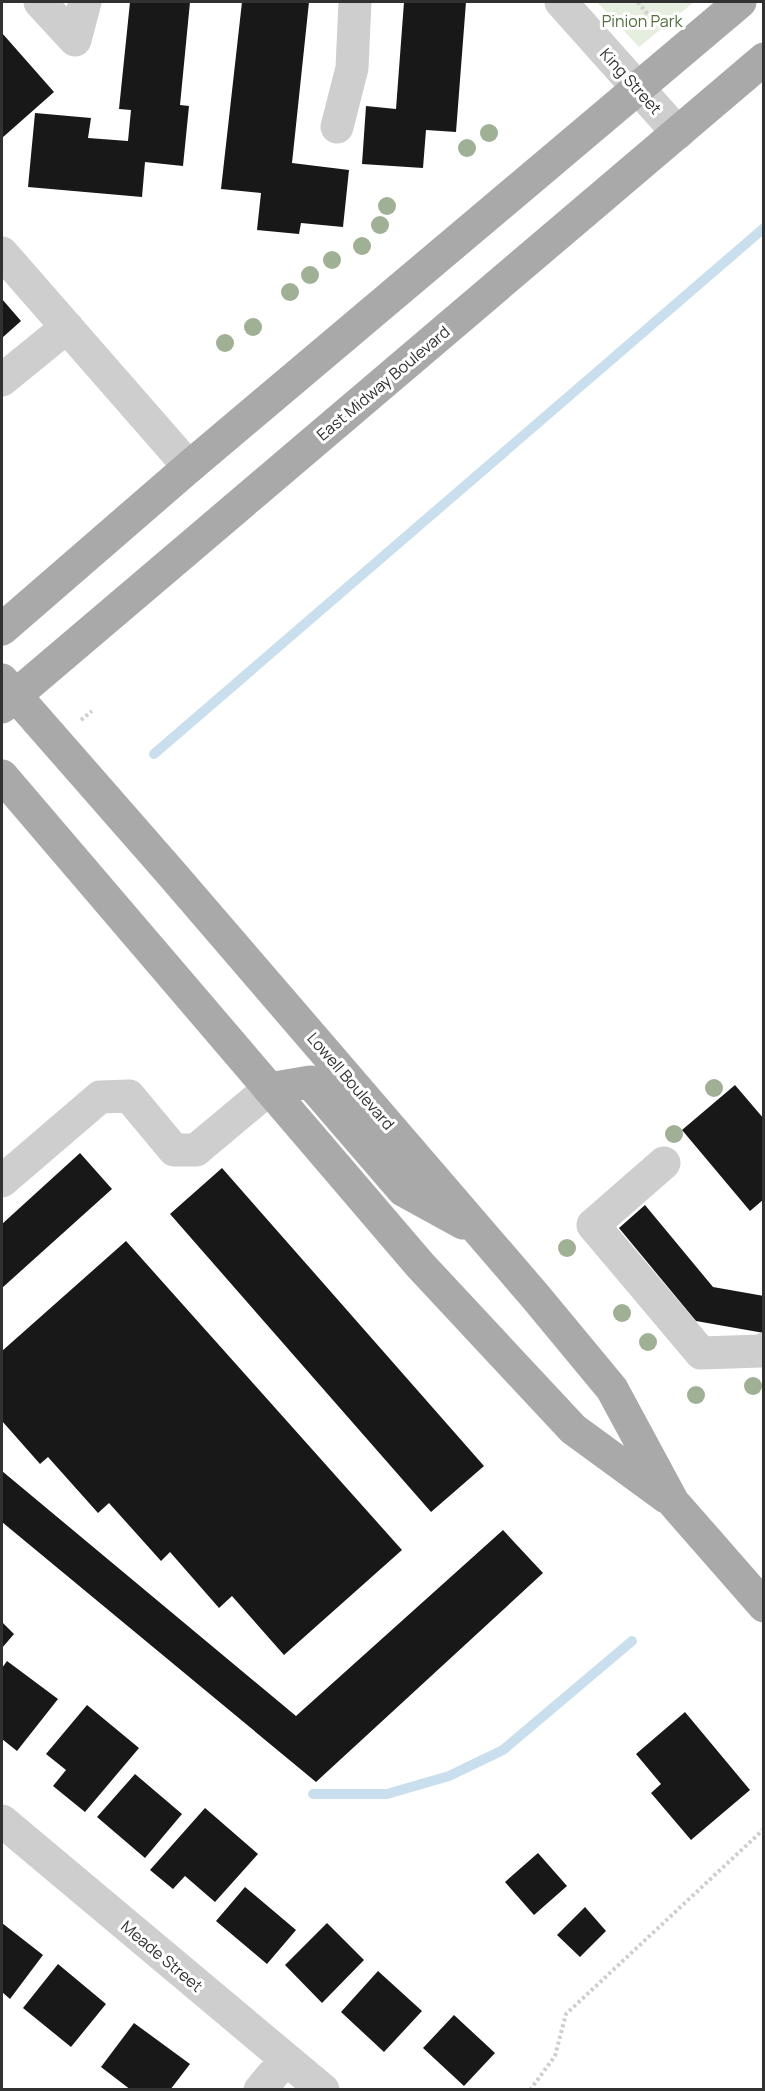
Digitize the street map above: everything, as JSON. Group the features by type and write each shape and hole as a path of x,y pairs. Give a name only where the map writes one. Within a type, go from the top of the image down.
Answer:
{"main road":[{"path":"2,629 189,467 740,2"},
{"name":"East Midway Boulevard","path":"6,694 764,59"},
{"name":"Lowell Boulevard","path":"6,694 481,1232 612,1389 673,1502"},
{"name":"Lowell Boulevard","path":"2,776 420,1265 573,1429 673,1502 764,1606"},
{"path":"269,1089 310,1082 403,1190 481,1232"}],"street":[{"path":"40,2 75,40 85,2"},
{"path":"337,127 352,68 355,2"},
{"name":"King Street","path":"561,2 678,133"},
{"path":"2,253 189,467"},
{"path":"2,380 67,327"},
{"path":"2,1180 100,1097 129,1096 174,1150 196,1150 269,1089"},
{"path":"664,1163 594,1225 701,1353 761,1351 764,1349"},
{"name":"Meade Street","path":"2,1821 323,2090"},
{"path":"260,2090 286,2059"}],"path":[{"path":"638,2 653,21"},
{"path":"530,2090 555,2056 566,2014 764,1829"}],"green space":[{"name":"Pinion Park","path":"597,2 694,2 639,47"}],"building":[{"path":"130,2 190,2 180,105 189,106 183,166 145,162 142,197 28,187 35,113 91,118 88,138 128,141 131,110 119,109"},
{"path":"242,2 309,2 292,163 349,170 343,227 301,223 299,234 257,230 261,193 221,189"},
{"path":"404,2 466,2 456,132 426,130 423,168 362,164 366,106 396,109"},
{"path":"2,33 54,92 2,138"},
{"path":"2,299 21,321 2,338"},
{"path":"735,1085 764,1119 764,1199 750,1211 682,1130"},
{"path":"80,1153 112,1189 2,1288 2,1224"},
{"path":"222,1168 484,1466 431,1512 170,1214"},
{"path":"645,1205 713,1287 764,1296 764,1333 696,1321 619,1228"},
{"path":"126,1241 402,1550 284,1655 232,1596 219,1608 170,1552 161,1561 109,1503 98,1513 48,1457 40,1464 2,1421 2,1351"},
{"path":"2,1471 296,1716 503,1530 543,1573 316,1782 2,1522"},
{"path":"2,1622 14,1634 2,1648"},
{"path":"7,1661 58,1699 17,1751 2,1739 2,1668"},
{"path":"87,1705 139,1748 85,1812 53,1786 66,1770 46,1754"},
{"path":"685,1712 750,1790 691,1840 651,1793 661,1784 636,1754"},
{"path":"135,1774 182,1814 145,1858 97,1817"},
{"path":"205,1808 258,1854 215,1902 185,1876 173,1889 150,1870"},
{"path":"538,1853 567,1886 534,1915 505,1882"},
{"path":"245,1887 296,1930 267,1964 216,1921"},
{"path":"585,1907 606,1931 580,1957 557,1935"},
{"path":"2,1923 43,1955 10,1999 2,1992"},
{"path":"327,1923 364,1960 322,2003 285,1965"},
{"path":"58,1964 106,2004 71,2047 23,2008"},
{"path":"378,1971 422,2011 384,2052 341,2012"},
{"path":"454,2015 495,2053 464,2086 423,2048"},
{"path":"134,2023 190,2064 170,2090 131,2090 101,2067"}],"waterway":[{"path":"154,754 764,228"},
{"path":"313,1794 387,1794 449,1776 503,1750 632,1641"}]}
